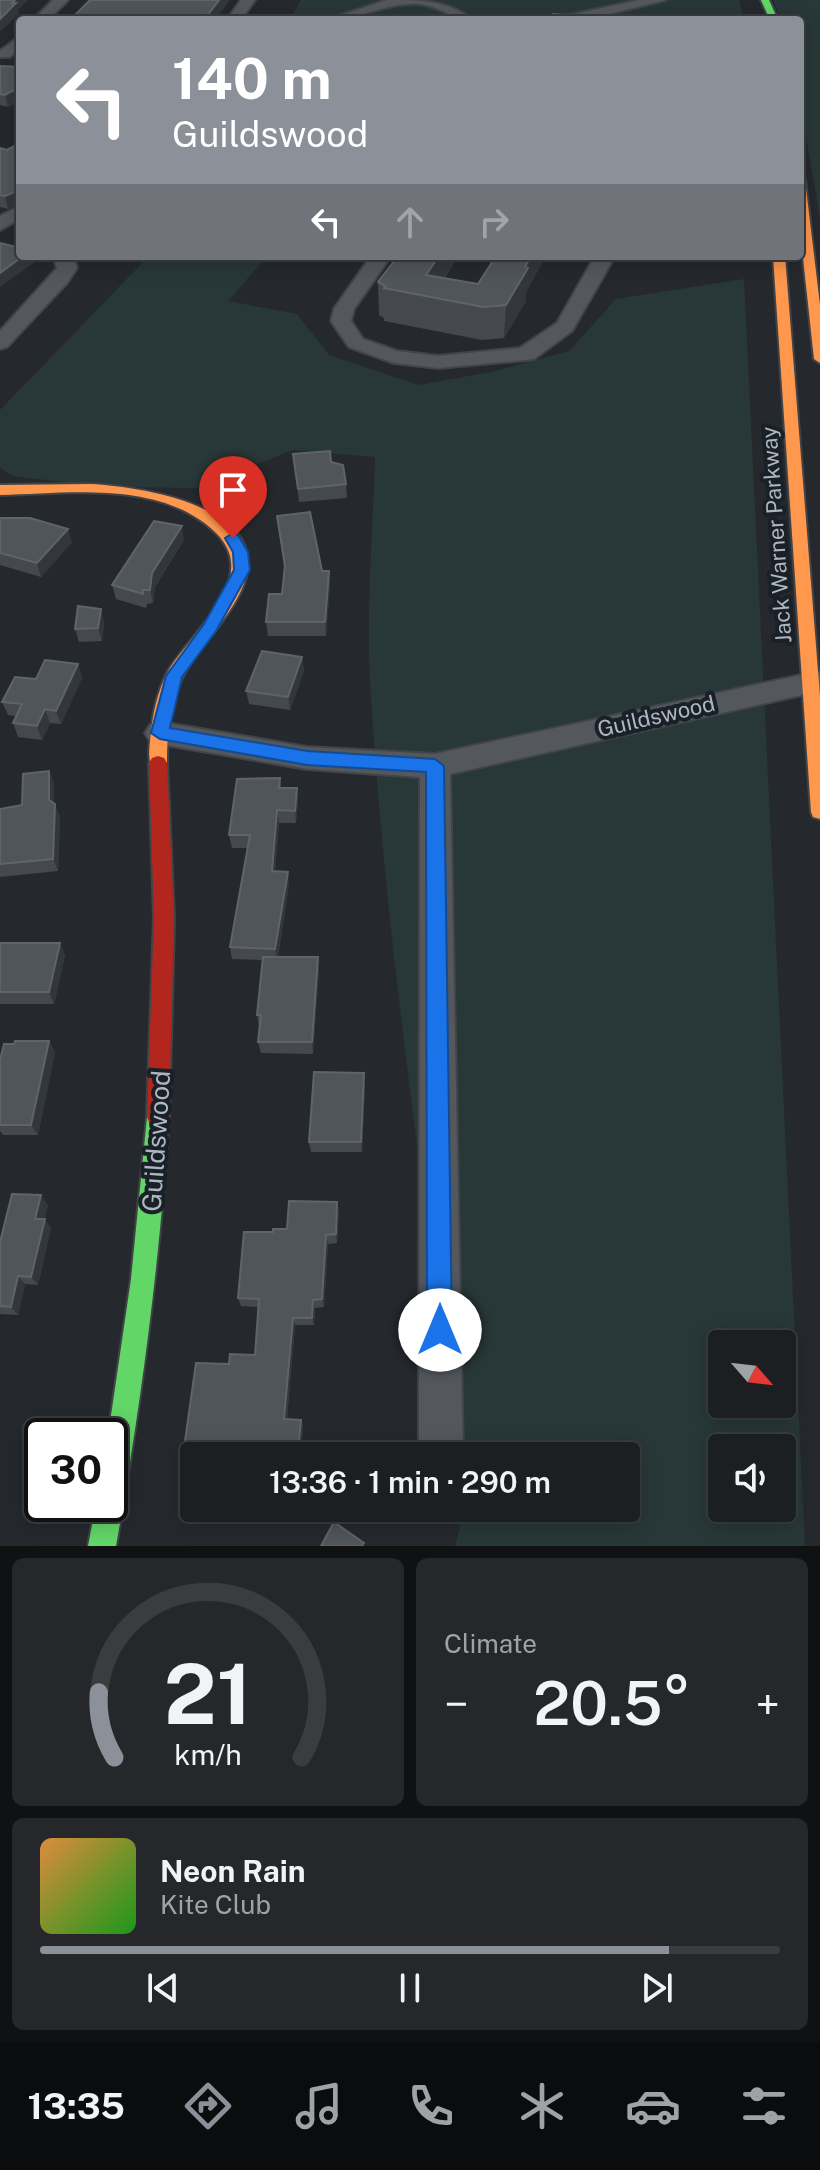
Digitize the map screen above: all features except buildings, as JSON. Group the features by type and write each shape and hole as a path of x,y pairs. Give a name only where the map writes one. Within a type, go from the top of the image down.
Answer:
{"main road":[{"path":"804,229 820,359"},
{"name":"Jack Warner Parkway","path":"779,260 815,681 820,812"},
{"name":"Guildswood","path":"0,490 166,497 206,512 233,538 240,552 242,570 210,627 174,676 160,733 163,1006 150,1225 120,1455 102,1546"}],"street":[{"path":"44,16 61,0"},
{"path":"347,16 399,1 419,0 446,7 460,16"},
{"path":"584,16 659,0"},
{"path":"0,343 60,279 67,268 65,260"},
{"path":"378,260 344,309 341,321 356,343 394,357 438,362 526,354 565,327 603,260"},
{"name":"Guildswood","path":"160,733 307,758 435,766 815,681"},
{"path":"435,766 441,1442"}],"shaded area":[{"path":"301,0 739,0 743,16 291,16"},
{"path":"773,0 820,0 820,218 804,126 804,16 780,16"},
{"path":"145,260 264,260 228,301 297,314 329,355 418,385 491,372 569,351 616,299 744,279 795,1330 708,1330 708,1418 796,1418 796,1359 805,1546 455,1546 461,1522 640,1522 640,1442 457,1442 407,1069 385,875 370,681 370,569 375,457 293,450 196,488 104,487 13,476 0,468 0,410"}],"traffic: fast":[{"path":"765,0 772,16"},
{"path":"102,1546 137,1333 158,1117"}],"traffic: slow":[{"path":"804,216 820,359"},
{"path":"779,260 820,812"},
{"path":"0,490 91,489 155,496 184,504 210,518 235,545 240,565 235,587 221,613 182,663 170,686 160,724 158,763"}],"traffic: jam":[{"path":"158,763 164,918 158,1117"}],"route":[{"path":"233,538 240,552 242,570 233,591 210,627 174,676 160,733 307,758 435,766 440,1330"}]}
